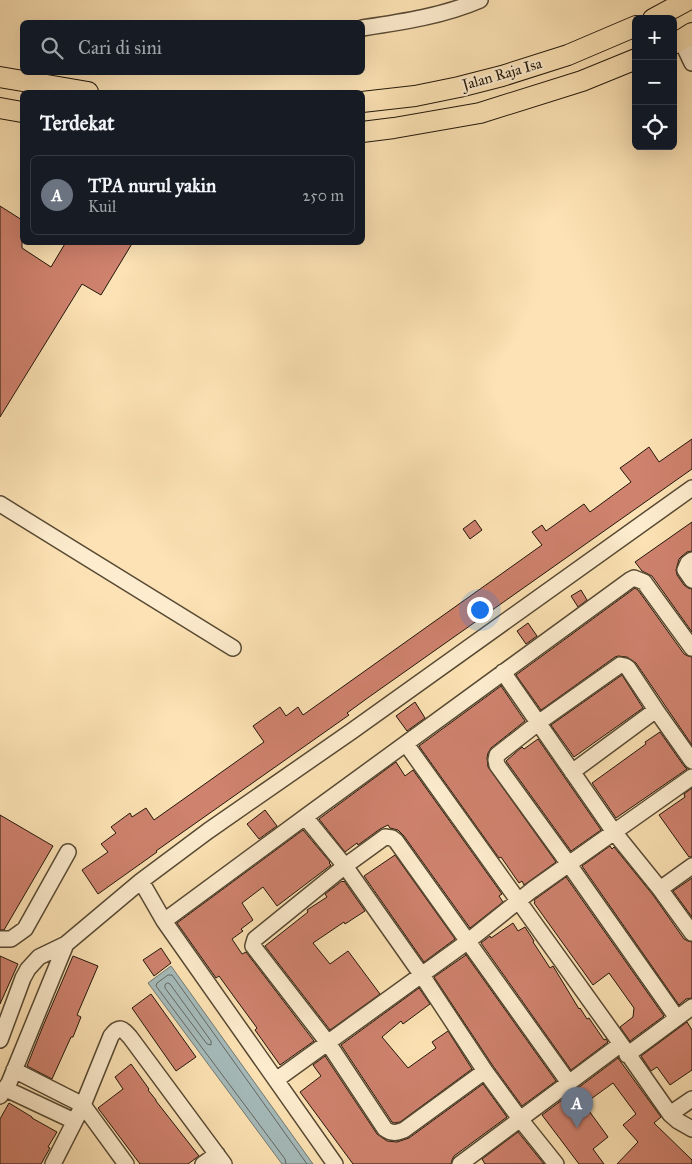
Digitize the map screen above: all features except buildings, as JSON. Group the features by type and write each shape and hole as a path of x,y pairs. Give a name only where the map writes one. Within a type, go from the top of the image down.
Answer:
{"main road":[{"path":"660,15 688,0"},
{"name":"Jalan Raja Isa","path":"365,102 415,96 502,76 568,55 632,28"},
{"name":"Jalan Raja Isa","path":"365,132 480,113 582,81 634,60"},
{"path":"0,77 76,90"},
{"path":"0,108 20,112"}],"street":[{"path":"365,28 462,8 480,0"},
{"path":"682,39 692,64"},
{"path":"0,1040 28,969 39,956 66,944 141,881 208,831 352,731 692,488"},
{"path":"0,504 234,648"},
{"path":"692,560 688,563 685,570 692,580"},
{"path":"164,921 630,580 634,578 644,582 692,648"},
{"path":"677,1018 497,765 496,760 497,755 538,723 620,665 628,668 692,760"},
{"path":"503,672 614,832 660,889 692,933"},
{"path":"572,772 656,710"},
{"path":"406,744 670,1114 692,1129"},
{"path":"276,1080 467,942 518,900 568,863 692,777"},
{"path":"305,817 345,866 486,1071 520,1119 556,1164"},
{"path":"486,1071 404,1130 394,1134 386,1129 328,1043 253,946 253,943 256,938 345,866 385,837 392,838 569,1083"},
{"path":"0,939 11,939 25,929 68,852"},
{"path":"660,889 692,866"},
{"path":"141,881 164,921 335,1164"},
{"path":"6,1081 66,944"},
{"path":"469,1161 520,1119 569,1083 692,1008"},
{"path":"53,1164 82,1105 111,1036 115,1030 120,1029 124,1030 221,1159 204,1164"},
{"path":"6,1081 82,1105 126,1164"},
{"path":"6,1081 74,1121"},
{"path":"670,1114 692,1099"}],"water":[{"path":"171,966 313,1164 282,1164 148,983"}],"place":[{"name":"TPA nurul yakin","path":"577,1128"}]}
